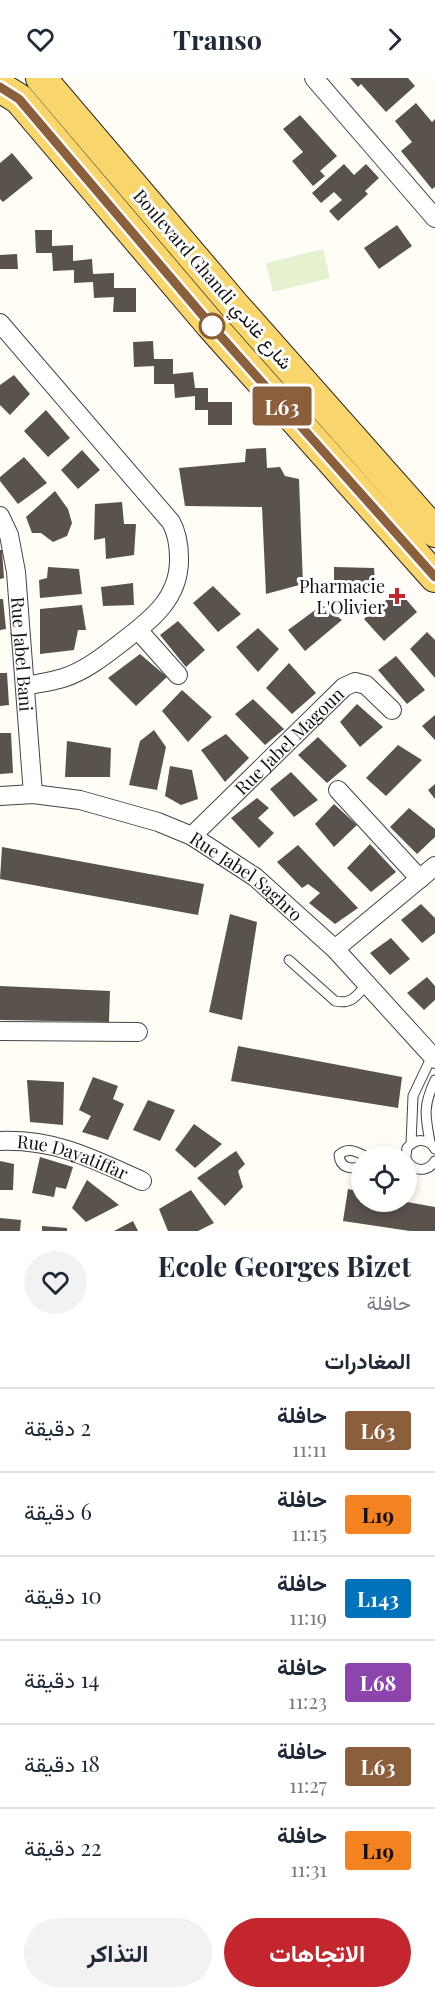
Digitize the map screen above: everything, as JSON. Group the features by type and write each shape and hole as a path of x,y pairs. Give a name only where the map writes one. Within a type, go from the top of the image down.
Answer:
{"main road":[{"name":"Boulevard Ghandi شارع غاندي","path":"41,78 235,306 435,532"},
{"name":"Boulevard Ghandi شارع غاندي","path":"0,87 19,99 210,324 435,577"}],"street":[{"path":"314,78 435,218"},
{"path":"0,323 171,522 176,531 179,560 176,585 162,608 138,630 95,663 64,678 26,686"},
{"name":"Rue Jabel Bani","path":"0,516 9,535 13,551 26,686 33,794"},
{"path":"138,630 178,675"},
{"name":"Rue Jabel Magoun","path":"192,836 344,679 366,685 392,710"},
{"path":"338,790 420,879"},
{"name":"Rue Jabel Saghro","path":"0,796 33,794 80,800 192,836 255,878 336,949 434,1058"},
{"path":"336,949 435,866"},
{"path":"0,1031 138,1032"},
{"name":"Rue Dayatiffar","path":"0,1141 33,1142 79,1152 142,1181"}],"lane":[{"path":"289,960 336,1001 351,1002 367,984"},
{"path":"432,1146 423,1140 411,1144 413,1096 434,1058"},
{"path":"432,1146 426,1107 427,1098 435,1080"},
{"path":"351,1151 343,1151 339,1155 342,1165 351,1169"},
{"path":"417,1169 430,1168 435,1161"}],"green space":[{"path":"323,249 330,278 273,292 266,263"}],"building":[{"path":"350,78 408,78 415,86 386,112 361,84 358,87"},
{"path":"416,103 432,122 435,119 435,187 432,189 401,151 412,142 395,121"},
{"path":"300,115 337,156 320,171 325,176 313,186 292,161 303,152 283,129"},
{"path":"12,153 33,178 3,202 0,199 0,163"},
{"path":"344,164 354,175 366,164 379,178 365,191 368,194 338,221 329,211 342,200 334,192 321,203 312,193"},
{"path":"397,225 412,246 379,269 364,248"},
{"path":"35,230 52,230 52,246 73,245 73,261 92,259 93,274 114,273 114,288 136,288 136,312 113,312 114,297 94,298 93,282 74,283 74,270 53,271 52,253 36,253"},
{"path":"17,254 18,269 0,269 0,255"},
{"path":"153,341 154,359 173,359 173,374 193,372 195,388 208,388 208,402 232,402 232,425 208,425 208,410 195,410 195,396 175,398 174,384 154,384 154,366 134,367 133,342"},
{"path":"14,375 30,394 10,415 0,405 0,385"},
{"path":"46,410 70,438 48,457 24,431"},
{"path":"266,448 267,468 280,467 285,476 299,479 303,584 266,594 262,507 185,506 179,468 245,462 246,449"},
{"path":"82,450 100,470 78,489 61,470"},
{"path":"24,457 47,483 18,504 0,481 0,477"},
{"path":"55,491 68,509 72,523 67,536 53,542 41,533 32,533 26,517"},
{"path":"122,502 124,524 136,524 134,555 106,559 105,538 94,540 95,504"},
{"path":"0,550 2,550 4,578 0,579"},
{"path":"48,567 79,569 82,594 40,598 39,580 47,578"},
{"path":"334,567 374,568 376,592 334,589"},
{"path":"133,583 134,605 103,606 101,587"},
{"path":"213,586 241,614 218,632 193,603"},
{"path":"398,590 417,612 384,641 364,619"},
{"path":"0,599 3,599 6,629 0,630"},
{"path":"82,605 86,630 78,630 74,650 40,654 40,609"},
{"path":"322,605 342,620 305,651 288,630"},
{"path":"178,621 205,650 186,667 160,635"},
{"path":"258,628 279,649 258,672 236,647"},
{"path":"427,632 435,640 435,678 410,649"},
{"path":"140,654 167,677 136,706 108,678"},
{"path":"396,656 425,690 407,704 378,670"},
{"path":"289,663 316,693 292,714 266,688"},
{"path":"0,673 7,673 9,705 0,706"},
{"path":"182,690 212,717 188,742 162,711"},
{"path":"253,699 284,729 265,745 235,714"},
{"path":"357,704 383,727 360,747 340,722"},
{"path":"435,715 435,740 422,726"},
{"path":"154,730 166,747 157,790 129,785 140,741"},
{"path":"0,733 11,733 13,773 0,774"},
{"path":"226,734 249,758 225,782 201,750"},
{"path":"318,737 347,766 327,783 298,755"},
{"path":"67,741 111,748 110,777 65,777"},
{"path":"398,745 422,760 386,796 366,778"},
{"path":"170,766 192,770 198,799 181,805 165,796"},
{"path":"291,772 318,800 294,817 270,789"},
{"path":"435,784 435,799 428,790"},
{"path":"257,798 269,808 258,818 274,833 259,848 231,818"},
{"path":"334,804 357,825 334,847 315,824"},
{"path":"409,808 435,829 435,837 417,854 390,827"},
{"path":"370,844 396,872 371,892 347,868"},
{"path":"298,845 358,908 335,924 309,903 320,893 308,884 302,888 277,862"},
{"path":"2,847 204,884 198,915 0,879"},
{"path":"421,904 435,918 435,933 422,943 401,920"},
{"path":"230,914 257,922 242,1020 209,1012"},
{"path":"391,938 410,959 390,975 370,953"},
{"path":"427,977 435,986 435,1000 424,1010 407,993"},
{"path":"0,986 110,991 109,1022 0,1020"},
{"path":"238,1046 402,1077 398,1108 231,1081"},
{"path":"93,1077 118,1086 113,1099 124,1104 108,1140 82,1132 91,1116 79,1110"},
{"path":"27,1080 64,1082 63,1125 30,1122"},
{"path":"148,1100 175,1110 160,1141 133,1130"},
{"path":"194,1124 222,1144 195,1168 175,1150"},
{"path":"236,1151 245,1164 238,1171 243,1187 225,1206 197,1178"},
{"path":"40,1157 73,1167 66,1189 56,1187 54,1197 32,1193"},
{"path":"0,1161 14,1164 13,1190 0,1190"},
{"path":"87,1180 119,1205 86,1222 72,1208"},
{"path":"348,1189 351,1190 351,1212 417,1212 417,1204 435,1207 435,1231 410,1231 343,1221"},
{"path":"191,1190 214,1223 198,1231 168,1231 159,1209"},
{"path":"0,1218 21,1220 20,1231 0,1231"},
{"path":"133,1221 138,1231 114,1231"},
{"path":"42,1226 67,1228 67,1231 42,1231"}],"bus line":[{"name":"L63","path":"0,87 19,99 210,324 435,577"}],"place":[{"name":"Pharmacie L'Olivier","path":"397,596"}]}
